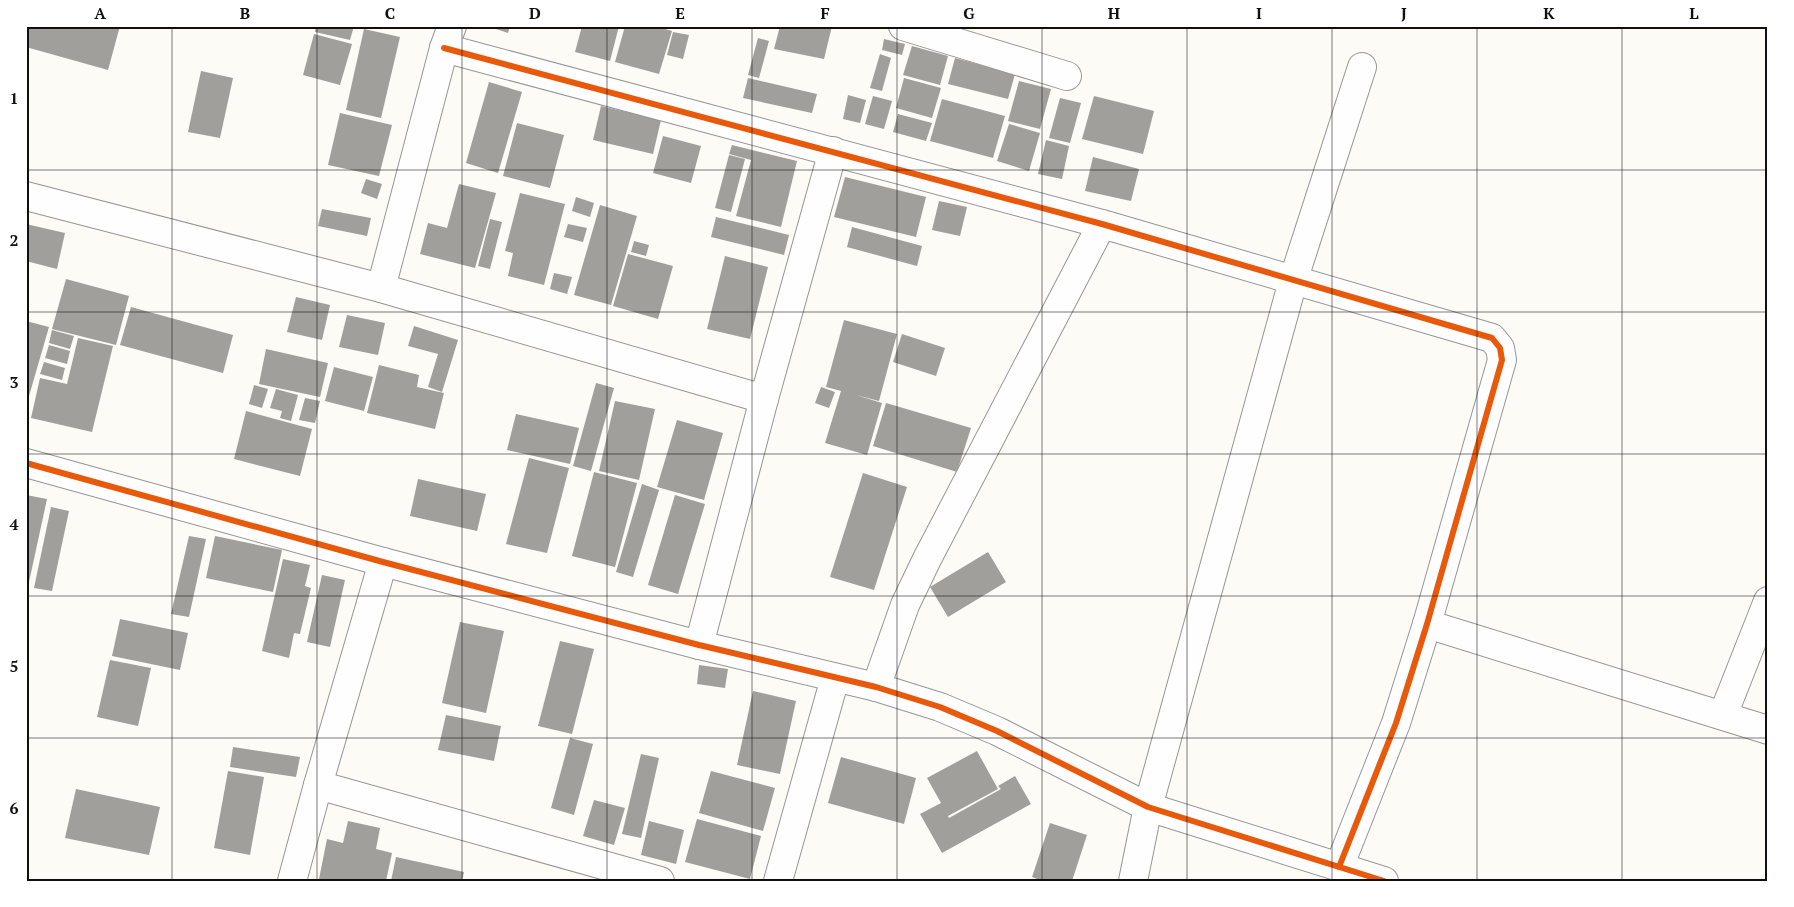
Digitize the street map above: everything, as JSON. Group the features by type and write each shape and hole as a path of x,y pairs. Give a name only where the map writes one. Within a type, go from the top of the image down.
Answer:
{"street":[{"path":"903,26 1067,76"},
{"path":"381,288 448,37 833,151 1102,224 1492,338 1500,348 1502,360 1427,624 1396,723 1338,867"},
{"path":"1133,881 1148,807 1293,280 1362,67"},
{"path":"699,645 764,399 833,151"},
{"path":"26,196 381,288 764,399"},
{"path":"876,687 905,605 927,559 1102,224"},
{"path":"26,463 383,562 699,645 876,687 940,707 997,731 1148,807 1384,881"},
{"path":"292,881 383,562"},
{"path":"1723,715 1768,601"},
{"path":"1427,624 1768,730"},
{"path":"778,881 835,678"},
{"path":"318,785 660,881"}],"building":[{"path":"26,26 120,26 108,70 26,47"},
{"path":"316,26 354,26 350,40 315,32"},
{"path":"487,26 510,26 508,33"},
{"path":"582,26 619,26 610,61 575,52"},
{"path":"625,26 655,26 672,31 659,74 615,62"},
{"path":"780,26 832,26 824,59 774,49"},
{"path":"364,29 400,37 381,118 346,110"},
{"path":"673,32 689,35 683,59 667,55"},
{"path":"314,34 352,44 340,85 303,75"},
{"path":"758,38 769,41 759,78 748,75"},
{"path":"884,39 905,44 902,55 882,50"},
{"path":"912,46 948,56 940,85 903,75"},
{"path":"880,54 891,58 882,91 870,88"},
{"path":"955,58 1015,74 1008,99 948,84"},
{"path":"201,71 233,78 220,138 188,132"},
{"path":"748,78 817,94 812,113 743,98"},
{"path":"904,78 941,88 932,118 896,108"},
{"path":"1019,81 1051,89 1040,129 1008,121"},
{"path":"489,82 522,92 498,173 466,163"},
{"path":"848,95 866,100 860,123 843,119"},
{"path":"873,96 892,101 884,129 865,124"},
{"path":"1094,96 1154,111 1143,154 1082,139"},
{"path":"1060,98 1081,103 1070,143 1049,138"},
{"path":"942,99 1005,116 993,158 930,141"},
{"path":"601,106 661,120 653,154 593,140"},
{"path":"340,113 392,125 379,176 328,165"},
{"path":"898,114 932,123 926,141 893,132"},
{"path":"517,123 564,135 550,188 503,176"},
{"path":"1009,124 1040,133 1029,171 997,161"},
{"path":"663,136 701,146 691,183 653,173"},
{"path":"1046,140 1069,146 1062,179 1038,174"},
{"path":"732,145 797,161 781,227 736,216 751,160 729,154"},
{"path":"729,155 745,159 731,212 715,208"},
{"path":"1093,157 1139,169 1131,201 1085,191"},
{"path":"845,177 926,197 916,237 834,217"},
{"path":"366,179 382,184 377,199 361,193"},
{"path":"459,184 496,193 475,268 420,254 428,223 447,228"},
{"path":"520,193 565,204 544,285 508,276 513,253 505,251"},
{"path":"576,197 594,203 590,217 572,211"},
{"path":"939,201 967,207 960,236 932,230"},
{"path":"600,205 637,216 611,305 574,295"},
{"path":"322,209 371,218 367,236 318,226"},
{"path":"716,217 789,235 784,255 711,237"},
{"path":"490,219 502,222 490,269 478,266"},
{"path":"26,224 65,233 57,269 26,261"},
{"path":"568,224 587,228 583,242 564,237"},
{"path":"852,227 922,246 917,266 847,247"},
{"path":"634,241 649,245 646,256 631,252"},
{"path":"628,254 673,266 658,319 613,306"},
{"path":"725,256 768,267 750,339 707,329"},
{"path":"554,273 572,277 567,294 550,289"},
{"path":"66,279 129,296 116,345 52,329"},
{"path":"296,297 330,305 322,340 287,332"},
{"path":"131,307 233,335 223,373 120,345"},
{"path":"347,315 385,323 378,355 339,347"},
{"path":"844,320 897,334 879,401 856,395 882,403 867,455 825,443 841,391 826,387"},
{"path":"26,321 49,327 27,403 26,403"},
{"path":"414,326 458,340 442,392 428,387 438,354 408,346"},
{"path":"52,330 74,336 70,349 49,343"},
{"path":"902,334 945,348 936,376 893,362"},
{"path":"78,338 113,346 92,432 31,418 40,378 67,384"},
{"path":"49,345 70,351 67,364 45,358"},
{"path":"266,349 328,363 320,397 259,384"},
{"path":"44,362 65,368 62,380 40,374"},
{"path":"379,365 419,375 417,387 444,393 435,429 367,413"},
{"path":"334,367 373,377 364,411 325,401"},
{"path":"596,383 614,388 591,471 573,466"},
{"path":"254,385 268,389 262,408 249,404"},
{"path":"821,387 835,392 829,408 815,403"},
{"path":"276,389 298,395 291,421 280,418 282,411 270,408"},
{"path":"305,398 320,401 315,423 299,420"},
{"path":"615,401 655,409 639,480 599,471"},
{"path":"886,403 971,428 957,472 873,446"},
{"path":"246,411 312,429 300,476 234,459"},
{"path":"516,414 579,428 570,464 507,450"},
{"path":"677,420 723,433 704,500 657,487"},
{"path":"529,458 569,468 547,553 506,544"},
{"path":"594,472 637,483 615,567 572,556"},
{"path":"863,473 907,487 874,590 830,577"},
{"path":"418,479 486,494 477,531 410,516"},
{"path":"642,484 659,490 633,577 616,572"},
{"path":"26,495 47,499 29,582 26,582"},
{"path":"675,495 705,504 678,594 648,585"},
{"path":"51,507 69,511 52,591 34,588"},
{"path":"189,536 206,539 189,617 171,614"},
{"path":"215,536 282,550 273,592 206,578"},
{"path":"988,552 1006,582 948,617 930,587"},
{"path":"283,559 310,565 305,586 311,588 300,634 294,633 289,658 262,651"},
{"path":"322,575 345,580 330,647 307,642"},
{"path":"120,619 188,633 180,670 112,656"},
{"path":"460,622 504,631 486,713 442,703"},
{"path":"560,641 594,649 572,734 538,726"},
{"path":"110,660 151,668 138,726 97,717"},
{"path":"699,665 728,669 725,688 697,684"},
{"path":"753,691 796,701 780,774 737,765"},
{"path":"446,715 501,726 494,761 438,750"},
{"path":"570,738 593,744 574,815 551,808"},
{"path":"233,747 300,757 296,777 230,767"},
{"path":"977,751 998,789 948,816 949,818 1001,789 998,786 1015,776 1031,804 942,853 920,814 941,803 927,778"},
{"path":"641,754 659,758 641,838 622,834"},
{"path":"841,757 916,778 904,824 828,803"},
{"path":"228,771 264,777 250,855 214,848"},
{"path":"711,771 775,788 763,831 699,813"},
{"path":"76,789 160,807 149,855 65,838"},
{"path":"594,800 625,808 614,845 583,836"},
{"path":"697,819 761,836 750,879 685,862"},
{"path":"348,821 380,828 376,849 392,853 386,881 328,881 319,879 327,839 343,843"},
{"path":"649,821 684,830 676,864 641,855"},
{"path":"1050,823 1087,835 1072,881 1042,881 1032,877"},
{"path":"396,857 464,872 462,881 391,881"}],"cycle path":[{"path":"444,48 1102,224 1492,338 1500,348 1502,360 1427,624 1396,723 1339,867"},
{"path":"26,463 383,562 699,645 876,687 940,707 997,731 1148,807 1384,881"}]}
